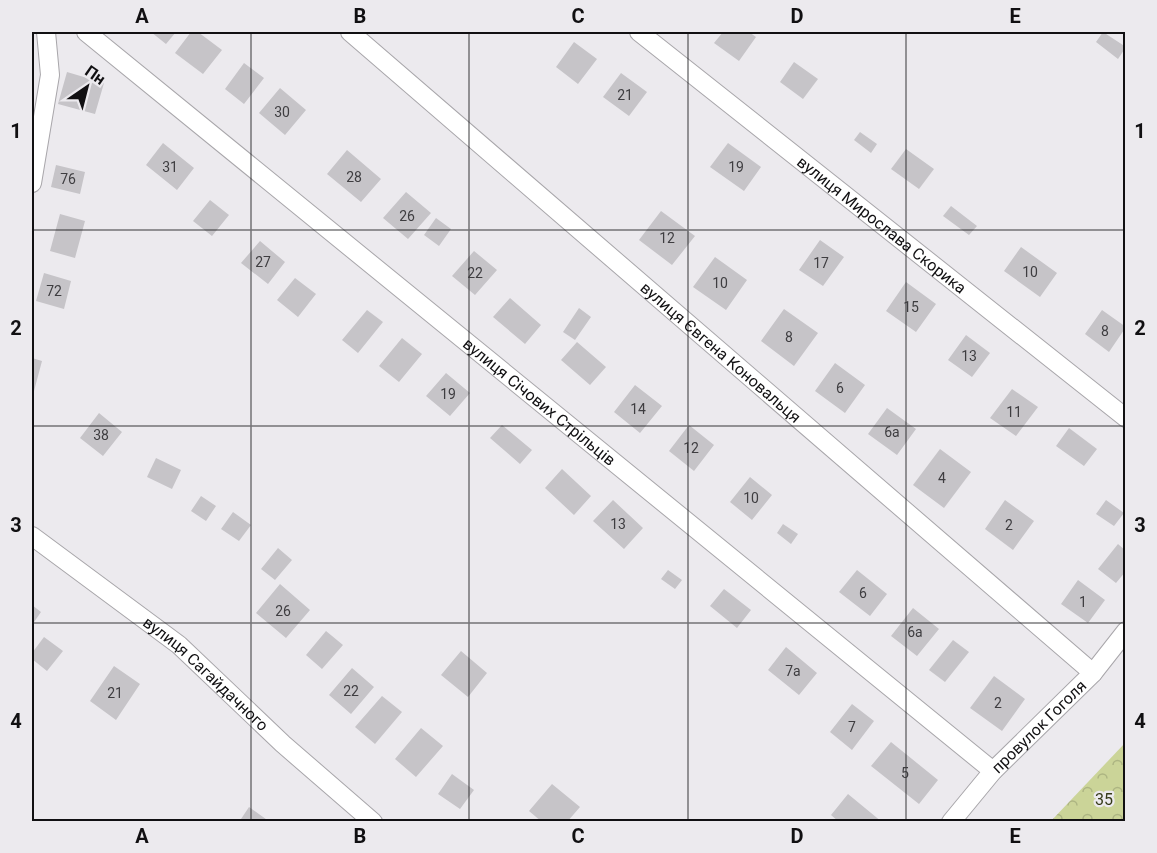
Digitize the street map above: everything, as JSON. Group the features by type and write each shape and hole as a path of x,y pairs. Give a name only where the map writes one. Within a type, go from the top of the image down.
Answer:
{"street":[{"path":"32,183 50,75 46,32"},
{"name":"вулиця Січових Стрільців","path":"86,32 993,771"},
{"name":"вулиця Євгена Коновальця","path":"350,32 1093,673"},
{"name":"вулиця Мирослава Скорика","path":"639,32 1125,418"},
{"name":"вулиця Сагайдачного","path":"32,536 179,645 283,744 373,822"},
{"name":"провулок Гоголя","path":"951,822 993,771 1093,673 1125,631"}],"green space":[{"name":"35","path":"1125,743 1125,821 1051,821"}],"building":[{"path":"151,32 176,32 166,44"},
{"path":"191,32 198,32 222,50 203,74 175,53"},
{"path":"723,32 749,32 756,37 739,61 714,43"},
{"path":"1103,32 1126,47 1118,59 1096,42"},
{"path":"574,42 597,59 578,84 556,67"},
{"path":"794,62 818,79 803,99 780,82"},
{"path":"244,63 264,78 244,104 225,89"},
{"path":"67,72 104,83 95,114 58,104"},
{"path":"621,73 647,92 629,116 603,97"},
{"path":"280,88 306,110 285,135 259,113"},
{"path":"860,132 877,144 871,153 854,140"},
{"path":"163,143 194,168 177,190 146,165"},
{"path":"728,143 761,167 744,191 710,167"},
{"path":"906,149 934,169 919,189 891,169"},
{"path":"347,150 381,179 361,202 327,174"},
{"path":"56,165 85,172 80,194 51,187"},
{"path":"406,192 431,213 408,239 383,218"},
{"path":"210,200 229,215 212,236 193,221"},
{"path":"951,206 977,226 969,235 943,216"},
{"path":"661,211 695,236 672,265 639,240"},
{"path":"60,214 85,221 75,258 50,251"},
{"path":"436,218 451,229 439,246 424,235"},
{"path":"820,240 844,257 823,286 799,270"},
{"path":"260,241 285,262 268,284 241,263"},
{"path":"1021,247 1057,273 1040,297 1004,271"},
{"path":"474,251 497,270 475,295 452,276"},
{"path":"715,257 747,280 726,310 693,287"},
{"path":"44,273 71,281 64,309 36,301"},
{"path":"295,278 316,294 298,317 277,300"},
{"path":"906,282 936,304 916,332 886,311"},
{"path":"510,298 541,325 525,344 493,317"},
{"path":"579,308 591,317 575,340 563,332"},
{"path":"784,309 818,333 794,366 761,341"},
{"path":"367,310 383,322 358,353 342,340"},
{"path":"1102,310 1126,327 1109,352 1085,334"},
{"path":"966,335 990,353 972,377 948,360"},
{"path":"402,338 422,354 399,382 379,366"},
{"path":"577,342 606,367 590,385 561,360"},
{"path":"32,358 42,361 34,391 32,390"},
{"path":"835,363 865,385 845,413 815,391"},
{"path":"446,373 470,393 450,416 426,396"},
{"path":"635,385 662,406 640,433 614,412"},
{"path":"1012,389 1038,407 1016,436 990,418"},
{"path":"887,408 916,429 897,455 868,434"},
{"path":"99,413 122,432 103,456 80,438"},
{"path":"502,425 532,450 520,464 490,438"},
{"path":"689,425 714,445 694,471 669,451"},
{"path":"1069,428 1097,449 1084,466 1056,446"},
{"path":"940,449 971,472 944,508 913,485"},
{"path":"156,458 181,470 172,489 147,477"},
{"path":"562,469 591,496 574,515 545,488"},
{"path":"750,477 772,495 752,520 730,502"},
{"path":"201,496 216,506 206,521 191,511"},
{"path":"613,500 643,528 624,549 593,521"},
{"path":"1005,500 1034,521 1013,550 985,529"},
{"path":"1106,500 1124,513 1114,526 1096,514"},
{"path":"233,512 251,525 239,541 221,529"},
{"path":"783,524 798,534 791,544 777,533"},
{"path":"1118,544 1126,551 1126,571 1116,583 1098,569"},
{"path":"278,548 292,560 275,580 261,569"},
{"path":"668,570 682,580 675,589 661,579"},
{"path":"857,570 887,594 870,616 839,592"},
{"path":"1078,580 1105,600 1088,623 1061,604"},
{"path":"280,584 310,610 286,638 256,613"},
{"path":"724,589 751,610 737,628 710,606"},
{"path":"32,605 41,612 32,625"},
{"path":"913,608 939,629 917,656 891,636"},
{"path":"326,631 343,645 322,669 306,655"},
{"path":"44,637 63,651 47,671 32,659 32,653"},
{"path":"953,640 969,652 945,682 929,670"},
{"path":"786,647 817,673 799,695 768,670"},
{"path":"461,651 487,673 468,697 441,675"},
{"path":"114,666 140,684 116,720 90,701"},
{"path":"352,668 374,687 351,714 329,695"},
{"path":"994,676 1025,699 1002,731 970,708"},
{"path":"382,696 402,712 375,744 355,727"},
{"path":"852,704 874,721 852,750 830,732"},
{"path":"421,728 443,746 416,777 395,759"},
{"path":"891,742 938,780 919,804 871,766"},
{"path":"452,774 474,790 460,809 438,794"},
{"path":"552,784 580,807 567,822 542,822 529,811"},
{"path":"848,794 882,822 839,822 831,815"},
{"path":"249,807 270,822 239,822"}]}
